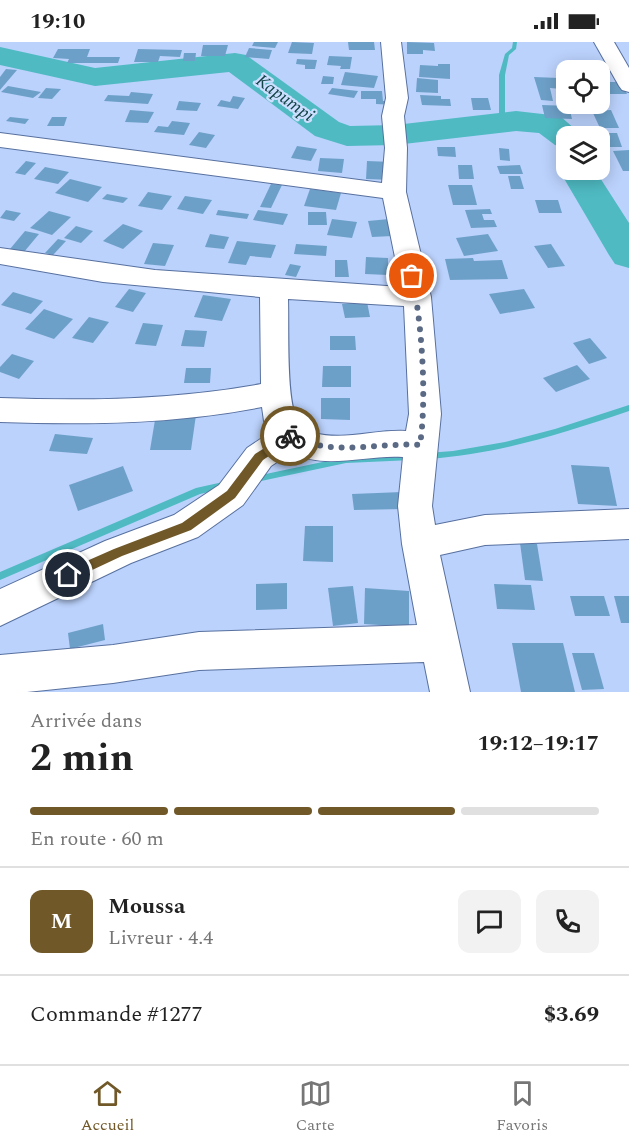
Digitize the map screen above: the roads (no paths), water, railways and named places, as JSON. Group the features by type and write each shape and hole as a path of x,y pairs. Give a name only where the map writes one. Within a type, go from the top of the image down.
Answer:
{"street":[{"path":"391,42 397,98 393,116 396,148 394,192 417,297 424,414 418,459 416,506 420,544 450,692"},
{"path":"604,42 629,86"},
{"path":"0,140 394,192"},
{"path":"0,256 121,276 274,290 417,297"},
{"path":"274,290 276,393 280,421 292,435 308,444 347,448 393,443 418,459"},
{"path":"0,411 74,413 153,410 224,404 276,393"},
{"path":"0,608 118,552 186,526 231,495 259,457 292,435"},
{"path":"420,544 485,530 629,524"},
{"path":"0,675 113,664 199,651 440,643"}],"waterway":[{"path":"502,122 502,75 507,54 514,49 515,42"},
{"name":"Kapumpi","path":"0,56 95,77 235,62 327,129 347,136 395,135 516,121 548,123 556,129"},
{"name":"Kapumpi","path":"583,180 629,255"},
{"path":"427,456 505,445 555,432 629,408"},
{"path":"252,480 346,460 412,457"},
{"path":"0,576 199,491 223,486"}]}
